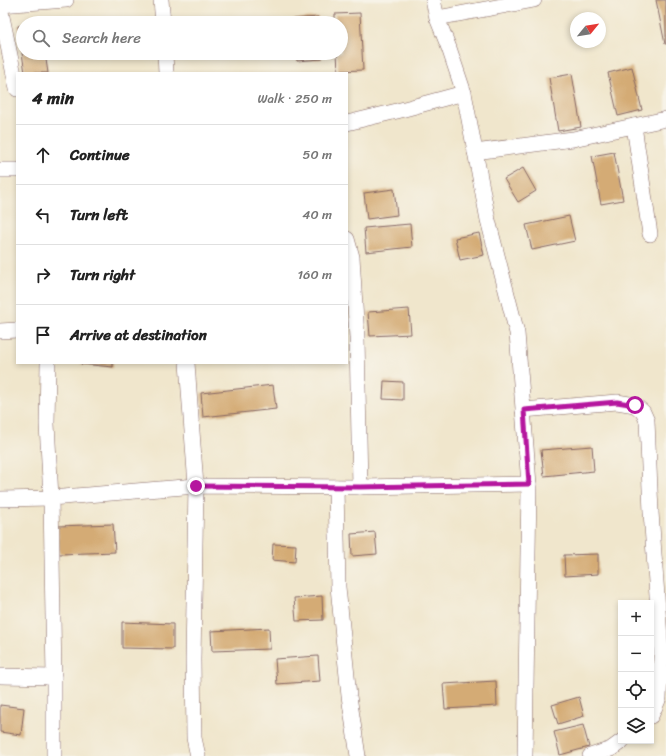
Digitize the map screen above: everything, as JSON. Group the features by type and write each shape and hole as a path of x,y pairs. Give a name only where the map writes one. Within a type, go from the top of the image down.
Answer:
{"street":[{"path":"16,84 0,6 66,0"},
{"path":"161,0 162,16"},
{"path":"433,0 437,18 464,93 488,220 517,333 529,484 525,756"},
{"path":"437,18 534,0"},
{"path":"165,60 166,72"},
{"path":"348,123 464,93"},
{"path":"475,152 573,139 666,119"},
{"path":"634,126 650,234"},
{"path":"0,170 16,170"},
{"path":"348,243 352,257 358,338 360,487"},
{"path":"0,331 16,330"},
{"path":"48,364 46,424 51,498 54,756"},
{"path":"187,364 196,486 193,660 194,738 198,756"},
{"path":"524,410 617,402 635,405 643,412 646,421 651,512 661,572 661,652 659,698 654,710"},
{"path":"0,499 51,498 196,486 360,487 529,484"},
{"path":"336,487 338,587 349,696 358,756"},
{"path":"0,676 54,677"},
{"path":"654,716 666,713"},
{"path":"590,756 612,749 618,744"}],"building":[{"path":"656,0 666,0 666,44 665,44"},
{"path":"360,13 363,70 338,71 337,60 348,60 348,16 335,16 335,14"},
{"path":"23,60 46,60 48,72 25,72"},
{"path":"632,67 642,110 618,116 608,73"},
{"path":"572,74 581,127 558,131 549,78"},
{"path":"614,152 623,200 601,204 592,156"},
{"path":"523,168 536,191 518,202 504,179"},
{"path":"394,189 397,215 367,219 364,193"},
{"path":"569,216 575,241 532,250 526,225"},
{"path":"410,224 412,247 366,252 364,228"},
{"path":"479,233 484,255 460,260 455,238"},
{"path":"409,309 411,334 370,336 368,312"},
{"path":"81,364 113,364 113,367"},
{"path":"384,381 403,382 403,400 383,399"},
{"path":"273,385 276,409 203,417 201,393"},
{"path":"592,446 594,471 544,476 541,450"},
{"path":"113,524 115,552 59,554 58,526"},
{"path":"375,532 377,554 352,556 351,534"},
{"path":"273,544 296,545 295,562 272,560"},
{"path":"598,554 598,574 565,576 564,555"},
{"path":"322,596 323,620 296,621 294,598"},
{"path":"122,622 173,624 173,649 122,648"},
{"path":"269,628 270,649 212,651 211,631"},
{"path":"318,656 320,681 277,684 275,659"},
{"path":"496,681 497,706 445,709 443,684"},
{"path":"579,697 584,716 558,724 552,705"},
{"path":"0,705 24,708 21,735 0,732"},
{"path":"583,725 589,747 560,755 554,732"}],"route":[{"path":"196,486 360,487 529,484 524,410 617,402 635,405"}]}
